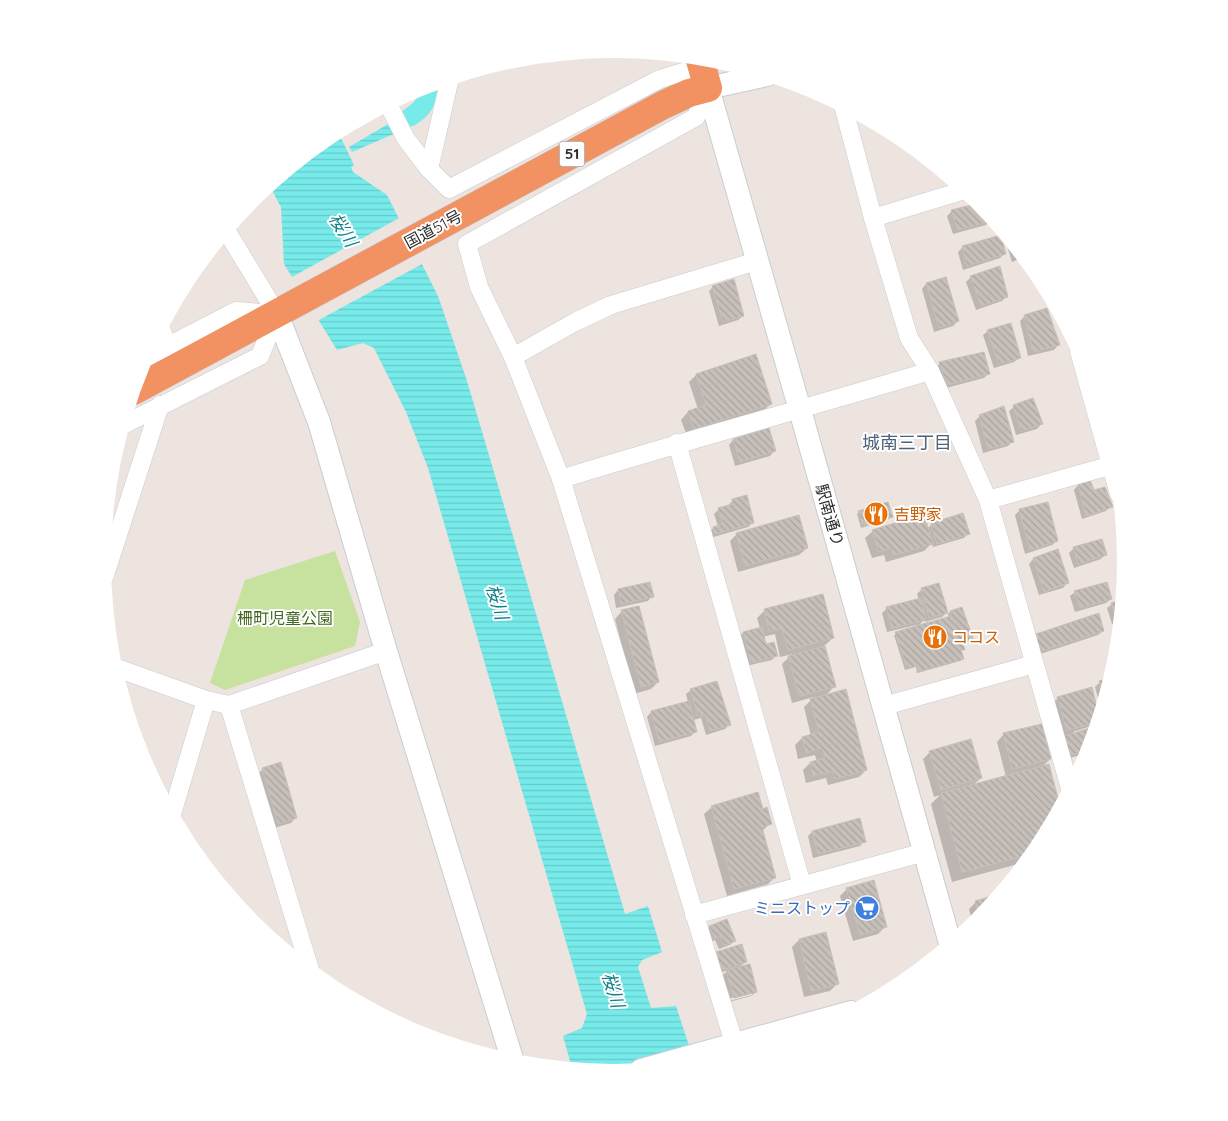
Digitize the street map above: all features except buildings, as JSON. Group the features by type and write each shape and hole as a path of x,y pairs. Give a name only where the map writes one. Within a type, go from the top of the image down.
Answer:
{"highway":[{"path":"701,65 708,88"},
{"name":"国道51号","path":"145,380 169,358 287,309 663,105 689,93 708,88"}],"street":[{"path":"391,110 406,140 429,170 448,189 660,79 683,72 708,88 754,78"},
{"path":"429,170 448,85"},
{"path":"708,88 696,117 467,244 479,288 513,357 561,479 694,915 738,1048"},
{"name":"駅南通り","path":"708,88 948,937"},
{"path":"845,114 873,218 909,338 930,371 988,500 1067,778"},
{"path":"873,218 957,192"},
{"path":"230,236 287,309 386,651 510,1053"},
{"path":"513,357 574,322 611,305 757,261"},
{"path":"131,421 260,356 287,309"},
{"path":"154,358 169,358 163,338"},
{"path":"561,479 677,443 800,410 930,371"},
{"path":"111,556 160,405"},
{"path":"677,443 802,885"},
{"path":"988,500 1108,467"},
{"path":"123,670 206,700 229,705 386,651"},
{"path":"884,706 1034,664"},
{"path":"175,805 206,700"},
{"path":"229,705 307,959"},
{"path":"694,915 925,852"},
{"path":"765,1040 784,1034"},
{"path":"681,1059 713,1050 731,1049"}],"green space":[{"name":"柵町児童公園","path":"335,551 360,622 355,646 225,690 210,683 245,580"}],"water":[{"path":"421,96 432,101 424,116 396,133 352,152 349,147 417,107"},
{"name":"桜川","path":"341,138 354,165 351,167 353,172 387,195 438,296 467,381 625,914 648,906 662,952 642,960 638,967 651,1008 676,1006 693,1057 614,1064 570,1061 563,1036 582,1028 587,1014 428,468 406,412 374,348 363,343 337,350 284,264 281,207 272,191 308,161"}],"pier":[{"path":"401,217 424,263 317,321 290,278"}],"waterway":[{"path":"410,117 422,107 427,94"}],"place":[{"name":"吉野家","path":"876,514"},
{"name":"ココス","path":"935,637"},
{"name":"ミニストップ","path":"867,908"}],"district":[{"name":"城南三丁目","path":"907,443"}]}
